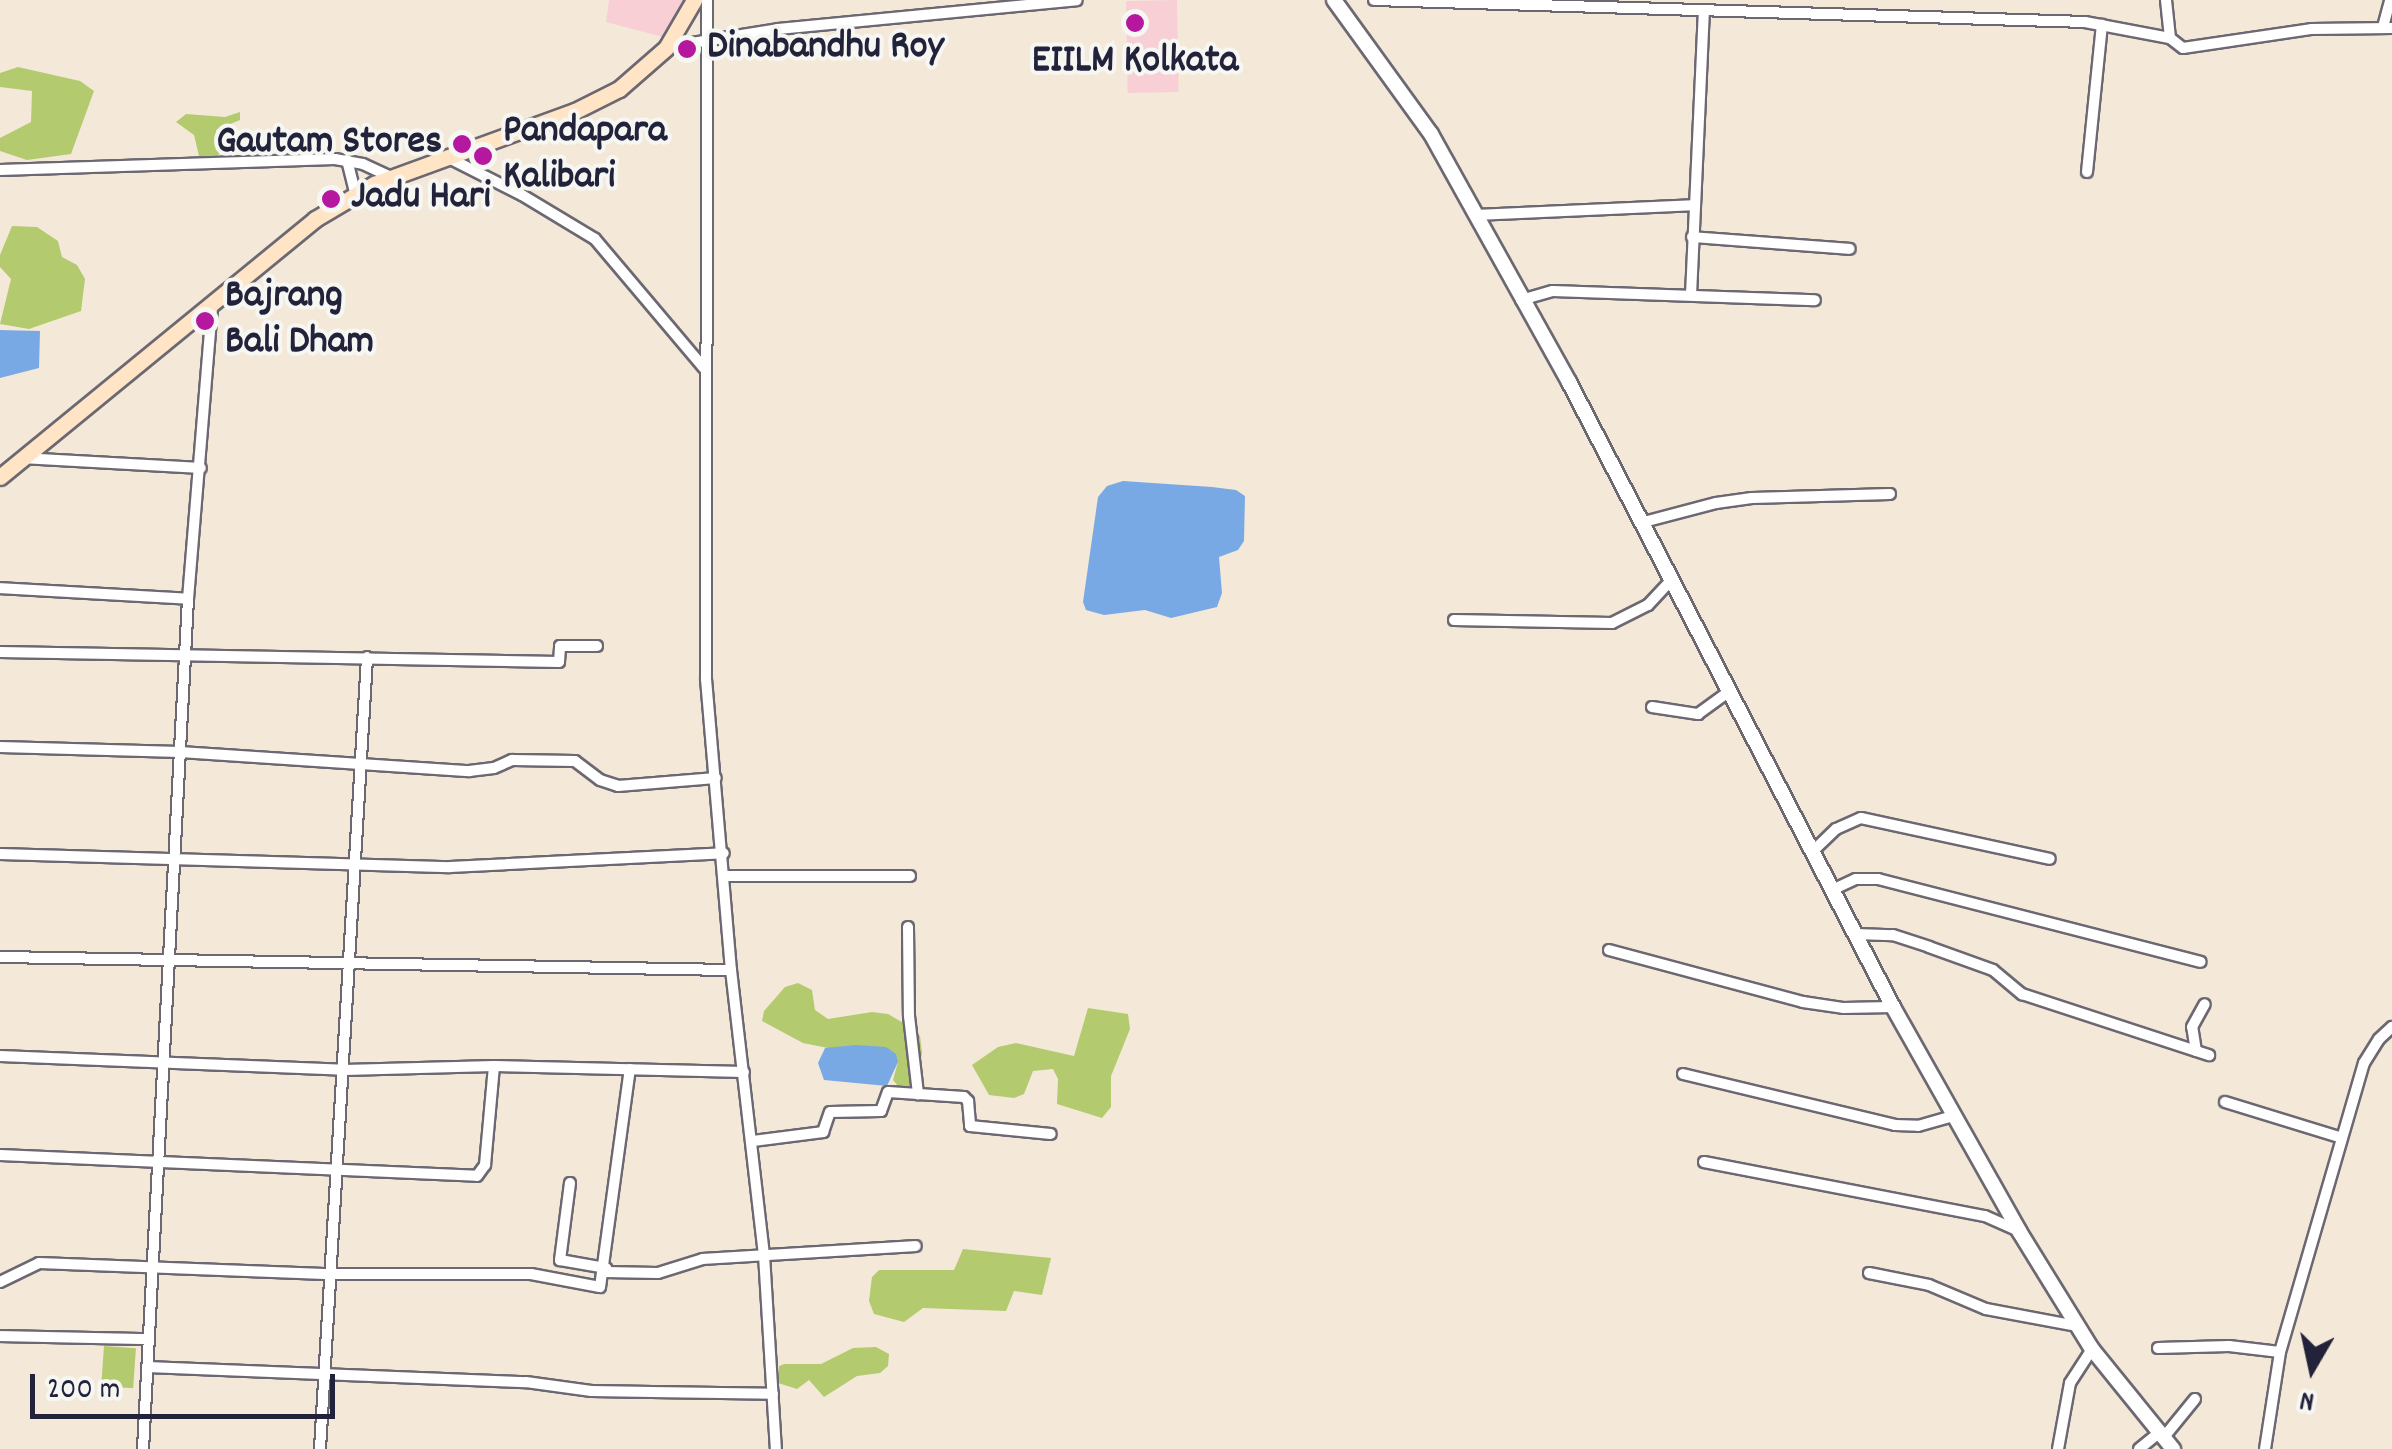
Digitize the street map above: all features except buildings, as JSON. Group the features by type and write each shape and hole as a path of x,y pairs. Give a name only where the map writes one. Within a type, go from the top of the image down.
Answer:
{"main road":[{"path":"0,476 315,220 355,193 391,177 575,111 618,89 666,48 694,0"}],"street":[{"path":"706,0 710,40 704,368 706,679 726,876 731,970 764,1256 776,1449"},
{"path":"666,48 1077,0"},
{"path":"1334,0 1431,134 1568,382 1894,1008 2019,1231 2092,1349 2166,1439"},
{"path":"1374,0 1667,5 1704,13 2102,25 2170,38 2183,48 2196,49 2312,29 2387,28 2390,0"},
{"path":"1805,14 1806,0"},
{"path":"2166,0 2170,38"},
{"path":"1690,295 1704,13"},
{"path":"2087,172 2102,25"},
{"path":"446,156 522,194 595,240 704,368"},
{"path":"347,160 355,193"},
{"path":"0,170 347,160 391,177"},
{"path":"1475,215 1694,205"},
{"path":"1692,237 1850,249"},
{"path":"1520,300 1553,291 1815,300"},
{"path":"142,1449 188,599 212,306"},
{"path":"22,458 201,468"},
{"path":"1640,524 1752,498 1890,494"},
{"path":"1458,621 1612,624 1648,605 1670,581"},
{"path":"0,588 188,599"},
{"path":"0,652 559,662 560,646 597,646"},
{"path":"320,1449 367,658"},
{"path":"1652,707 1698,714 1728,692"},
{"path":"0,747 180,752 469,771 494,768 512,760 575,762 600,780 624,786 716,778"},
{"path":"1812,852 1855,818 2050,859"},
{"path":"0,854 450,867 724,853"},
{"path":"726,876 910,876"},
{"path":"1832,890 1856,879 1878,879 2201,962"},
{"path":"908,928 908,1016 918,1094"},
{"path":"1855,934 1893,935 1929,947 1993,970 2022,994 2209,1056"},
{"path":"1609,950 1803,1002 1894,1008"},
{"path":"0,956 349,966 731,970"},
{"path":"2196,1051 2192,1027 2204,1004"},
{"path":"2265,1449 2280,1352 2364,1063 2378,1038 2392,1028"},
{"path":"0,1056 164,1059 344,1070 494,1066 744,1072"},
{"path":"0,1155 477,1176 486,1165 494,1066"},
{"path":"0,1282 39,1263 331,1274 531,1274 600,1287 606,1270 630,1069"},
{"path":"1683,1074 1895,1125 1918,1126 1953,1116"},
{"path":"753,1140 819,1133 824,1130 830,1112 884,1109 888,1092 966,1098 970,1126 1051,1134"},
{"path":"2225,1102 2342,1138"},
{"path":"1704,1162 1991,1218 2012,1232 2019,1231"},
{"path":"570,1183 560,1260 606,1270 658,1273 698,1259 916,1246"},
{"path":"1869,1272 1928,1285 1986,1309 2078,1326"},
{"path":"0,1336 148,1339"},
{"path":"2158,1348 2230,1346 2280,1352"},
{"path":"2058,1449 2070,1383 2092,1349"},
{"path":"147,1367 544,1384 592,1391 773,1394"},
{"path":"2139,1449 2166,1439 2196,1399"}],"shaded area":[{"path":"609,0 685,0 667,38 606,22"},
{"path":"1177,0 1179,92 1128,93 1126,1"}],"green space":[{"path":"18,67 80,81 94,91 71,154 27,160 0,151 0,138 31,122 32,91 0,87 0,73"},
{"path":"240,112 240,120 216,130 220,153 215,158 199,156 194,135 176,122 186,114 225,117"},
{"path":"12,226 37,227 58,241 62,257 77,265 85,279 81,311 29,329 0,324 11,279 0,267 0,255"},
{"path":"798,983 812,990 815,1010 828,1019 872,1012 888,1014 912,1028 920,1036 922,1053 915,1088 899,1087 893,1080 898,1062 803,1043 762,1021 764,1011 785,987"},
{"path":"1088,1008 1128,1014 1130,1029 1111,1076 1111,1107 1102,1118 1057,1104 1058,1079 1053,1069 1033,1071 1024,1094 1014,1098 989,1095 972,1065 998,1047 1016,1043 1074,1056"},
{"path":"963,1249 1051,1258 1042,1295 1014,1291 1006,1311 923,1308 904,1322 874,1314 869,1301 872,1277 879,1270 954,1270"},
{"path":"104,1346 136,1348 133,1388 101,1386"},
{"path":"876,1347 889,1354 888,1366 880,1373 857,1376 824,1397 809,1380 797,1389 778,1383 779,1366 784,1364 821,1364 853,1348"}],"water":[{"path":"0,330 40,331 39,368 0,378"},
{"path":"1123,481 1212,487 1236,490 1245,496 1244,541 1238,550 1219,557 1222,593 1217,607 1171,618 1145,610 1104,615 1086,610 1083,602 1098,497 1107,486"},
{"path":"886,1047 896,1054 898,1062 887,1086 824,1080 818,1063 825,1048"}],"place":[{"name":"EIILM Kolkata","path":"1135,23"},
{"name":"Dinabandhu Roy","path":"687,49"},
{"name":"Gautam Stores","path":"462,144"},
{"name":"Pandapara Kalibari","path":"483,156"},
{"name":"Jadu Hari","path":"331,199"},
{"name":"Bajrang Bali Dham","path":"205,321"}]}
